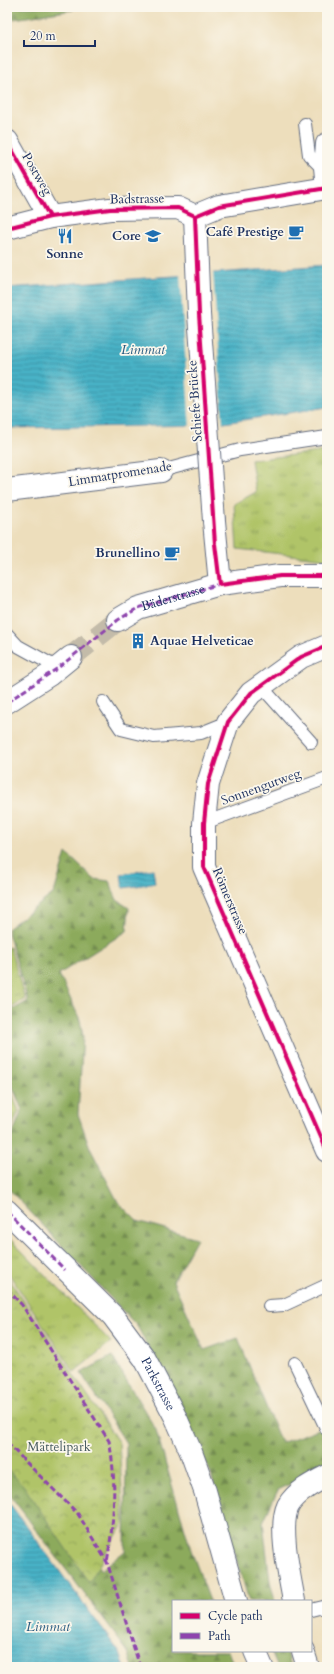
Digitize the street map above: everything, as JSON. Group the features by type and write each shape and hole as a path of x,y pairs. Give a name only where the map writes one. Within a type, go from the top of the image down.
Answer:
{"street":[{"name":"Postweg","path":"7,141 50,217"},
{"path":"195,216 219,206 326,182 325,154 327,144"},
{"name":"Badstrasse","path":"7,228 50,217 110,209 178,208 195,216"},
{"name":"Schiefe Brücke","path":"195,216 196,261 214,521 220,584"},
{"name":"Limmatpromenade","path":"7,490 161,471"},
{"name":"Bäderstrasse","path":"118,620 138,608 220,584 280,576 327,576"},
{"name":"Römerstrasse","path":"327,646 301,657 251,693 228,722 208,784 204,823 204,867 327,1151"},
{"path":"7,702 65,662"},
{"name":"Parkstrasse","path":"7,1211 113,1316 145,1359 176,1418 191,1452 236,1600"},
{"path":"294,1600 286,1546 284,1524 285,1515 294,1498 301,1491 327,1476"},
{"path":"255,1652 262,1667"},
{"path":"303,1652 308,1667"}],"lane":[{"path":"305,124 309,155 326,182"},
{"name":"Limmatpromenade","path":"161,471 240,450 327,437"},
{"path":"7,634 18,646 65,662"},
{"path":"261,686 311,742"},
{"path":"103,702 121,728 154,737 201,733 228,722"},
{"name":"Sonnengutweg","path":"204,823 327,778"},
{"path":"269,1306 284,1305 327,1285"},
{"path":"295,1363 327,1430"},
{"path":"312,1610 327,1606"}],"green space":[{"path":"7,7 73,7 73,10 7,20"},
{"path":"327,451 327,559 237,549 234,504 256,492 251,460"},
{"path":"66,853 94,879 109,881 117,900 129,908 127,931 59,974 80,1020 83,1037 78,1114 90,1148 118,1202 137,1221 197,1238 173,1281 204,1350 238,1338 281,1443 327,1426 327,1466 278,1490 263,1522 270,1581 275,1600 249,1600 210,1471 174,1394 137,1326 7,1187 7,1148 22,1110 7,1072 7,1013 28,1001 7,929 54,893"},
{"path":"10,947 25,999 7,1011 7,948"},
{"path":"7,1081 19,1111 7,1139"},
{"path":"7,1236 111,1342 74,1372 7,1271"},
{"name":"Mättelipark","path":"7,1276 119,1443 124,1522 89,1583 23,1485 7,1469"},
{"path":"112,1356 156,1430 191,1550 210,1600 172,1600 172,1652 228,1652 234,1667 133,1667 128,1652 7,1491 7,1460 42,1497 101,1570 125,1551 126,1443 81,1373"},
{"path":"271,1652 287,1652 291,1667 278,1667"}],"water":[{"name":"Limmat","path":"327,265 327,407 211,425 7,428 7,288"},
{"path":"153,869 155,883 123,888 121,874"},
{"name":"Limmat","path":"7,1500 120,1653 125,1667 7,1667"}],"pier":[{"path":"213,271 223,426 190,428 180,274"}],"tunnel":[{"path":"71,657 118,620"}],"marked path":[{"path":"7,702 58,668 118,620 138,608 220,584"},
{"path":"7,1211 65,1270"},
{"path":"7,1289 22,1305 109,1441 113,1471 114,1501 107,1562"},
{"path":"7,1443 78,1514 107,1562 140,1667"}],"cycle path":[{"path":"7,141 50,217"},
{"path":"195,216 219,206 327,188"},
{"path":"7,228 50,217 110,209 178,208 195,216"},
{"path":"195,216 199,314 215,544 220,584 280,576 327,576"},
{"path":"327,646 301,657 251,693 228,722 208,784 204,823 204,867 327,1151"}],"place":[{"name":"Café Prestige","path":"296,232"},
{"name":"Sonne","path":"65,236"},
{"name":"Core","path":"153,236"},
{"name":"Brunellino","path":"172,553"},
{"name":"Aquae Helveticae","path":"138,641"}]}
